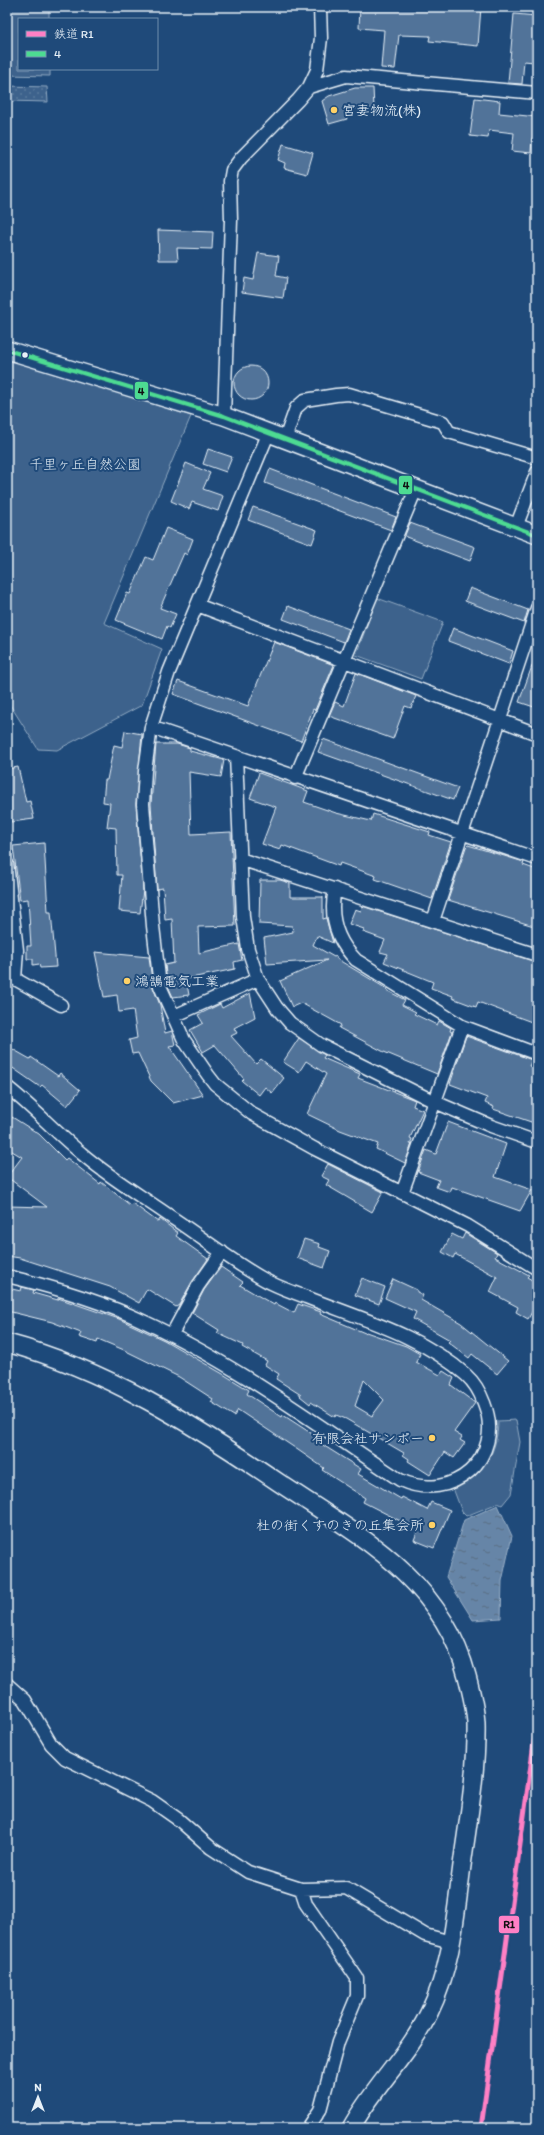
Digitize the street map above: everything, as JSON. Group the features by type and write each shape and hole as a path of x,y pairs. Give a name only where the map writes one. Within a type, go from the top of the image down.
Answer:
{"street":[{"path":"224,416 231,220 230,181 232,170 241,158 298,100 308,87 317,70 321,38 320,7"},
{"path":"308,87 346,76 537,94"},
{"path":"7,350 224,416 537,535"},
{"path":"285,439 296,408 305,400 349,394 443,422 449,432 537,458"},
{"path":"269,432 169,672 151,727 145,771 144,804 153,926 160,986 184,1040 208,1075 215,1084 252,1114 315,1149 468,1226 537,1269"},
{"path":"516,527 537,472"},
{"path":"296,778 416,489"},
{"path":"197,605 537,734"},
{"path":"433,921 537,608"},
{"path":"151,727 296,778 537,859"},
{"path":"236,756 243,917 248,949 258,979 277,1008 290,1023 321,1045 435,1102 491,1126 537,1142"},
{"path":"240,859 537,955"},
{"path":"7,864 17,950 11,978 61,1005"},
{"path":"335,890 332,912 334,927 346,950 362,964 462,1026 537,1054"},
{"path":"174,1016 258,979"},
{"path":"402,1193 462,1026"},
{"path":"7,1087 86,1157 266,1281 402,1334 429,1348 455,1366 475,1384 489,1416 488,1442 479,1461 473,1469 448,1484 427,1487 410,1485 400,1480 228,1365 172,1334 107,1306 7,1276"},
{"path":"172,1334 198,1286 222,1252"},
{"path":"7,1343 90,1372 154,1404 198,1430 374,1546 395,1563 430,1600 453,1637 464,1662 472,1695 476,1721 473,1779 451,1942 442,1982 419,2033 373,2094 351,2128"},
{"path":"7,1684 25,1700 51,1744 65,1758 152,1801 179,1820 212,1848 248,1872 301,1889 346,1888 425,1935 451,1942"},
{"path":"301,1889 306,1904 357,1978 357,1996 338,2042 320,2110 308,2128"}],"green space":[{"path":"7,7 49,7 49,18 18,18 18,70 50,70 50,76 7,75"},
{"path":"7,86 47,87 48,102 7,101"},
{"name":"千里ヶ丘自然公園","path":"7,358 191,416 104,623 162,649 142,705 57,750 38,749 7,700"},
{"path":"377,598 443,622 421,679 356,655"},
{"path":"516,1420 520,1442 511,1494 502,1505 498,1503 466,1516 462,1512 453,1488 464,1484 473,1478 487,1462 495,1443 498,1421"}],"water":[{"path":"498,1505 512,1536 502,1581 501,1618 473,1620 446,1577 464,1520"}],"building":[{"path":"360,7 425,9 425,7 481,7 478,46 429,41 430,36 399,35 395,69 381,68 384,30 359,28"},
{"path":"514,14 537,16 534,62 524,61 522,84 508,83"},
{"path":"355,88 373,88 374,108 344,109 347,119 329,124 322,101 329,96"},
{"path":"475,98 500,101 499,113 537,117 537,138 532,138 531,153 512,151 514,133 489,130 488,138 470,136"},
{"path":"283,144 313,153 307,174 284,168 285,163 278,160"},
{"path":"158,230 213,232 212,249 177,248 178,260 159,260"},
{"path":"258,253 279,256 276,276 286,278 283,298 242,292 244,278 253,280"},
{"path":"248,366 254,366 258,367 265,373 268,383 267,390 261,397 254,400 248,400 244,399 237,393 234,386 234,380 235,376 241,369"},
{"path":"208,449 232,457 226,472 203,464"},
{"path":"186,463 210,473 203,489 223,496 218,511 192,502 189,509 171,501"},
{"path":"270,469 396,517 391,530 265,483"},
{"path":"253,507 317,530 312,544 248,520"},
{"path":"410,523 475,547 470,561 406,537 405,535"},
{"path":"166,528 193,539 187,555 184,553 160,608 176,614 170,628 167,626 162,639 116,620 127,593 130,594 146,557 153,560"},
{"path":"470,588 528,610 524,623 465,601"},
{"path":"288,606 349,629 344,642 283,619"},
{"path":"453,628 513,651 509,664 448,641"},
{"path":"274,642 334,665 315,710 313,709 301,741 173,694 178,681 248,706"},
{"path":"535,658 537,658 537,708 519,702"},
{"path":"356,673 416,696 411,708 405,706 393,739 329,716 335,702 344,706"},
{"path":"125,731 142,734 136,804 143,890 140,913 119,911 122,875 117,875 116,828 107,827 110,803 103,802 105,780 107,780 114,745 122,747"},
{"path":"323,739 458,788 453,800 318,752"},
{"path":"156,744 177,744 190,748 190,751 224,760 221,777 189,772 191,834 231,832 235,926 198,927 199,953 239,944 242,960 234,962 235,969 186,979 189,995 173,997 167,984 165,965 174,963 172,919 165,920 163,888 157,889 151,804"},
{"path":"18,767 26,802 30,801 34,819 11,822 7,799 7,769"},
{"path":"259,773 308,791 304,802 336,813 371,821 373,814 430,832 429,835 451,842 432,899 375,879 376,876 340,863 339,866 282,845 280,850 262,844 276,807 250,798"},
{"path":"44,843 48,912 51,912 56,967 40,968 39,964 33,965 33,959 27,959 27,946 31,946 28,899 20,900 13,846"},
{"path":"468,845 524,862 523,865 537,870 537,927 448,900"},
{"path":"260,880 280,880 290,883 290,897 323,897 323,919 326,918 333,943 317,936 313,945 334,957 336,956 337,959 387,989 386,990 405,1000 402,1005 416,1012 414,1014 437,1025 439,1021 451,1028 450,1031 452,1032 437,1074 384,1052 339,1028 341,1025 301,1003 292,1007 280,981 327,960 267,964 264,938 293,932 292,926 259,924"},
{"path":"362,906 537,962 537,1024 478,1002 476,1007 452,998 453,996 431,988 433,982 384,962 388,954 380,952 385,940 363,932 364,929 349,924 355,909 361,911"},
{"path":"95,952 149,957 153,987 160,1005 165,1033 172,1031 175,1045 169,1046 203,1095 173,1103 151,1081 138,1053 132,1054 129,1040 137,1038 133,1010 119,1012 117,995 104,997"},
{"path":"250,993 255,1017 234,1028 237,1033 231,1036 256,1064 261,1059 284,1078 272,1093 265,1087 259,1095 242,1081 244,1079 215,1045 203,1052 190,1030 203,1023 198,1015 220,1004 222,1008"},
{"path":"466,1036 532,1060 529,1066 537,1068 537,1124 493,1109 494,1107 485,1103 487,1098 450,1084"},
{"path":"299,1038 325,1055 323,1058 360,1074 358,1078 415,1100 413,1106 423,1110 410,1138 412,1139 410,1144 412,1144 405,1163 376,1149 378,1144 340,1130 307,1114 326,1074 306,1061 299,1072 283,1062"},
{"path":"7,1046 30,1059 31,1057 58,1076 60,1073 80,1090 67,1106 42,1085 40,1087 7,1064"},
{"path":"12,1117 39,1134 65,1160 67,1158 130,1205 132,1203 158,1222 160,1219 178,1233 176,1236 208,1259 192,1282 179,1305 176,1307 147,1289 139,1303 110,1287 20,1258 7,1256 7,1206 47,1207 7,1177 22,1157 7,1148 7,1125"},
{"path":"448,1122 506,1144 495,1177 532,1190 520,1211 452,1187 450,1192 436,1187 439,1180 418,1172 426,1150 436,1154"},
{"path":"328,1164 383,1192 372,1212 326,1185 329,1180 321,1176"},
{"path":"465,1233 497,1253 495,1257 529,1275 527,1277 537,1283 537,1303 528,1319 516,1312 518,1307 490,1292 497,1277 455,1254 453,1258 442,1252 452,1234 462,1239"},
{"path":"304,1239 320,1244 319,1247 330,1251 324,1268 297,1258"},
{"path":"221,1267 243,1282 240,1285 274,1305 275,1303 294,1313 298,1304 321,1312 320,1314 365,1333 366,1332 406,1346 420,1354 416,1362 440,1375 443,1371 454,1378 451,1385 475,1403 454,1432 462,1437 460,1440 465,1443 454,1458 445,1452 430,1475 408,1461 409,1459 403,1455 404,1453 346,1419 336,1415 335,1417 311,1402 310,1404 300,1396 301,1395 276,1379 279,1374 265,1365 267,1361 242,1347 243,1345 217,1333 219,1330 192,1313 204,1290","holes":["364,1380 384,1400 372,1416 355,1406"]},
{"path":"362,1278 385,1287 379,1304 355,1295"},
{"path":"393,1279 417,1290 417,1292 423,1295 421,1300 461,1323 508,1361 497,1374 472,1354 469,1358 448,1342 450,1340 413,1319 416,1312 385,1298"},
{"path":"22,1287 34,1290 33,1293 58,1300 58,1298 119,1319 164,1340 249,1390 247,1394 282,1417 283,1415 320,1439 318,1442 361,1469 358,1474 401,1499 402,1497 427,1510 431,1502 450,1510 434,1548 414,1540 418,1530 363,1502 365,1498 322,1470 324,1468 298,1450 238,1410 234,1416 211,1402 213,1399 179,1377 98,1339 97,1343 79,1337 81,1333 52,1322 7,1311 7,1288 21,1291"}],"rail line":[{"name":"R1","path":"481,2128 537,1721"}],"transit line":[{"name":"4","path":"7,350 224,416 537,535"}],"place":[{"name":"宮妻物流(株)","path":"334,110"},
{"name":"鴻鵠電気工業","path":"127,981"},
{"name":"有限会社サンポー","path":"432,1438"},
{"name":"杜の街くすのきの丘集会所","path":"432,1525"}]}
